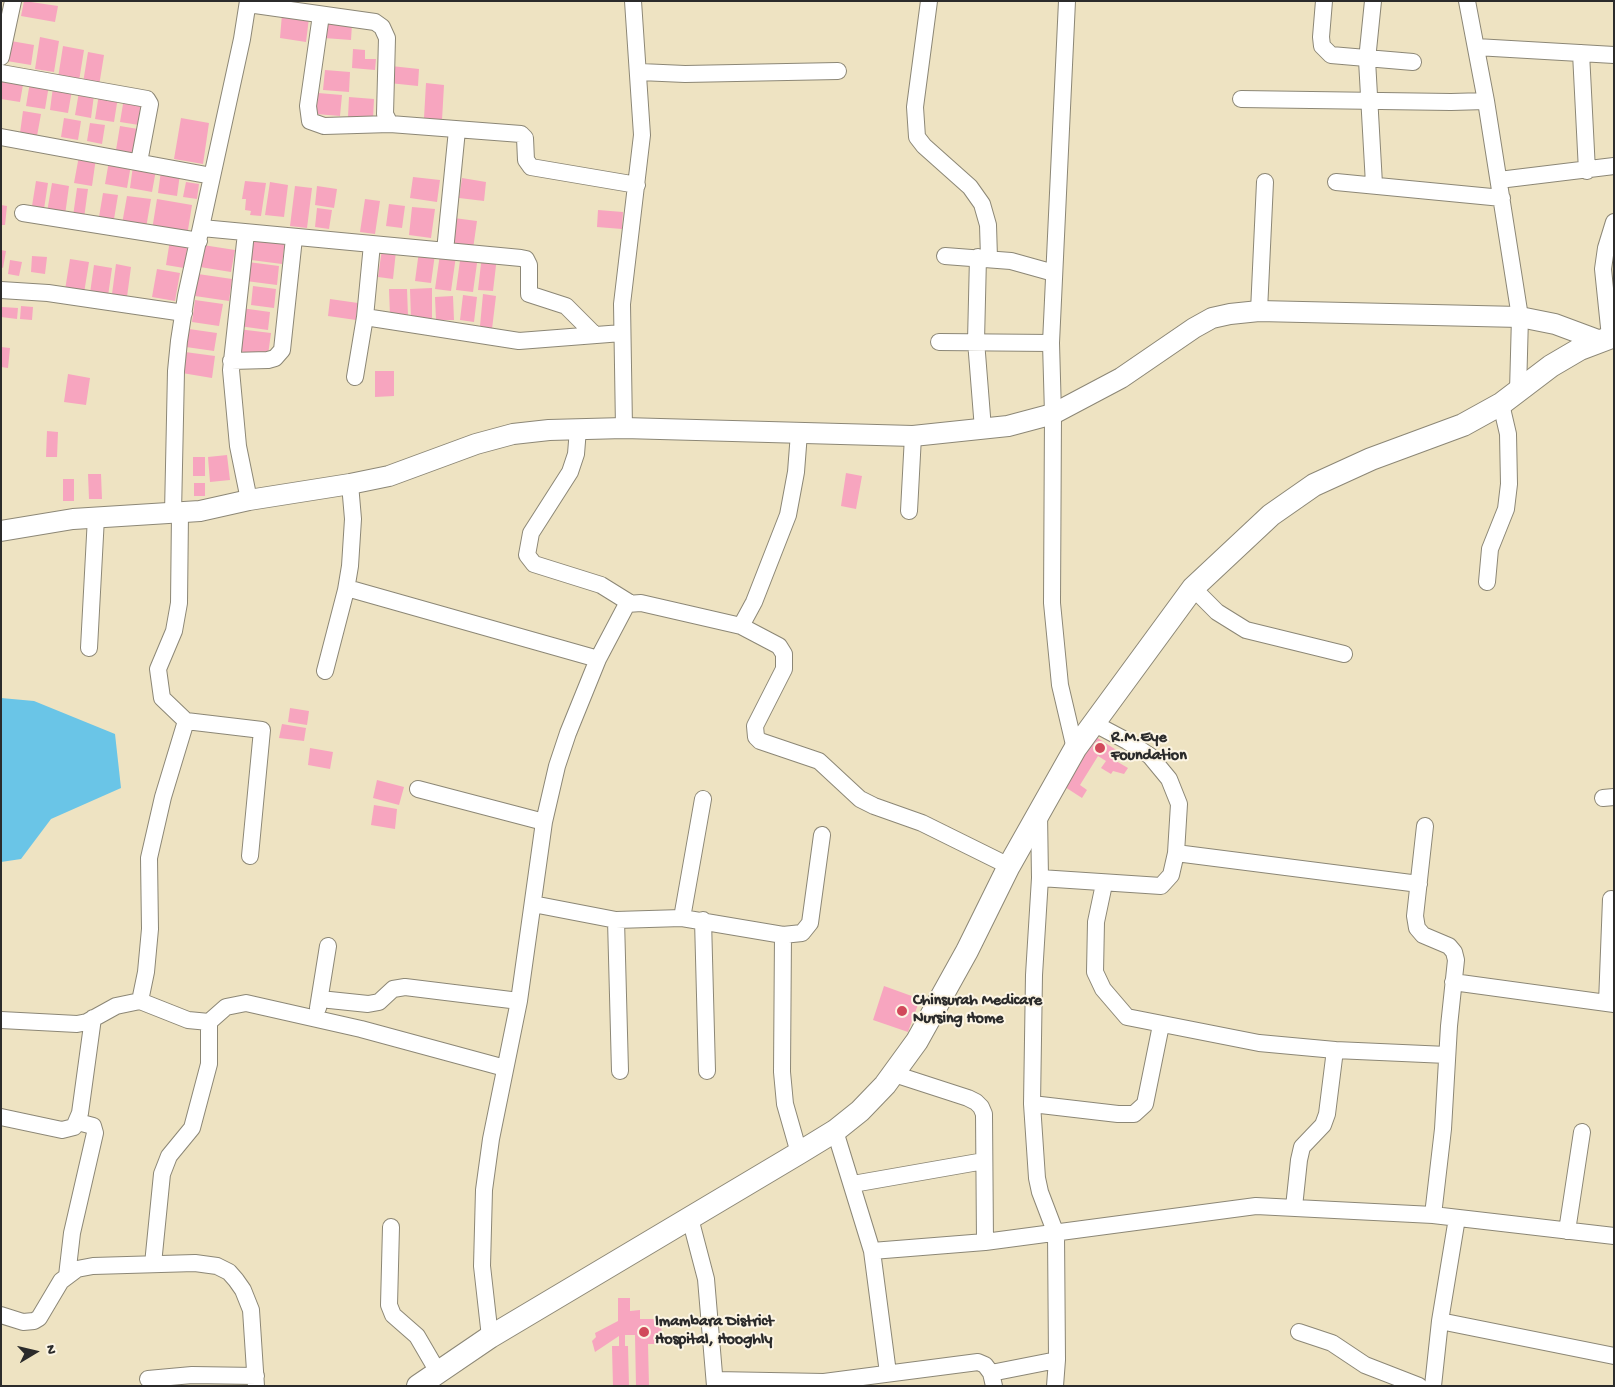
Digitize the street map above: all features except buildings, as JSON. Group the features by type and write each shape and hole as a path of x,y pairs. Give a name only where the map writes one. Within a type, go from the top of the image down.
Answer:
{"main road":[{"path":"428,1381 490,1337 799,1154 860,1112 894,1074 917,1042 958,968 1008,866 1075,749 1194,588 1271,515 1314,485 1371,460 1463,425 1510,397 1551,366 1607,338"}],"street":[{"path":"1,57 13,1"},
{"path":"624,428 622,304 642,135 640,72 634,1"},
{"path":"929,1 915,107 917,137 924,146 970,187 982,204 988,225 976,341 983,429"},
{"path":"1067,1 1051,343 1053,414 1052,603 1060,685 1075,749"},
{"path":"1324,1 1321,37 1326,51 1339,58 1413,62"},
{"path":"1372,1 1367,60 1374,184"},
{"path":"1467,1 1486,101 1520,317 1510,397 1508,493 1503,520 1490,549 1487,582"},
{"path":"250,856 262,730 186,721 162,698 158,669 174,632 178,610 176,371 184,312 248,3 375,22 385,31 387,38 384,114 390,124"},
{"path":"321,14 308,106 310,120 324,126 390,124 521,134 526,138 526,160 531,167 637,185"},
{"path":"1476,47 1614,55"},
{"path":"1581,53 1587,171"},
{"path":"640,72 685,74 838,71"},
{"path":"1,73 148,99 150,104 139,162"},
{"path":"1241,99 1486,101"},
{"path":"445,251 458,130"},
{"path":"1,137 212,176"},
{"path":"1499,180 1587,171 1614,166"},
{"path":"1259,311 1265,182"},
{"path":"1336,182 1374,184 1502,198"},
{"path":"22,213 201,235 246,233 526,259 530,265 528,294 566,306 595,335"},
{"path":"1,531 96,517 177,513 350,484 389,476 456,451 513,434 624,428 913,436 983,429 1053,414 1121,378 1174,341 1212,318 1230,314 1259,311 1520,317 1607,338 1604,269 1606,248 1614,222"},
{"path":"246,233 231,361 238,446 249,500"},
{"path":"231,361 268,360 275,358 282,350 294,238"},
{"path":"354,377 366,317 372,244"},
{"path":"945,256 984,257 1011,261 1054,273"},
{"path":"1,290 48,293 184,312"},
{"path":"366,317 519,341 622,333"},
{"path":"939,342 1051,343"},
{"path":"578,429 576,454 570,472 531,533 527,555 534,564 601,585 630,603 641,602 741,626 778,646 785,660 784,669 755,726 756,737 760,741 819,761 860,799 922,823 1008,866"},
{"path":"741,626 754,602 788,515 796,472 799,433"},
{"path":"909,510 913,436"},
{"path":"325,671 347,588 352,543 350,484"},
{"path":"89,648 96,517"},
{"path":"347,588 598,659"},
{"path":"1194,588 1217,612 1246,630 1344,654"},
{"path":"490,1337 482,1266 482,1216 491,1139 519,1001 544,822 557,766 568,733 598,659 624,609 630,603"},
{"path":"140,1001 146,972 150,929 149,858 163,797 186,721"},
{"path":"1040,878 1104,884 1161,886 1171,875 1176,853 1179,804 1169,780 1150,756 1094,723"},
{"path":"418,789 544,822"},
{"path":"682,918 702,799"},
{"path":"1039,809 1040,878 1034,975 1032,1104 1034,1157 1038,1185 1056,1234 1057,1360 1055,1386"},
{"path":"1425,826 1415,916 1417,928 1424,935 1449,946 1454,952 1456,960 1447,1055 1443,1129 1433,1215"},
{"path":"533,904 616,920 682,918 783,934 802,933 810,923 822,834"},
{"path":"1176,853 1419,884"},
{"path":"1104,884 1096,922 1095,972 1104,989 1127,1017 1259,1043 1336,1050 1447,1055"},
{"path":"1453,982 1611,1004 1611,899"},
{"path":"616,920 620,1070"},
{"path":"703,920 707,1071"},
{"path":"783,934 782,1072 786,1104 799,1154"},
{"path":"316,1018 328,946"},
{"path":"320,999 368,1004 379,1002 393,989 405,987 519,1001"},
{"path":"1,1020 61,1025 77,1024 94,1018 116,1006 140,1001 188,1020 209,1022 226,1007 246,1002 316,1018 505,1068"},
{"path":"1,1117 62,1130 74,1127 78,1122 94,1018"},
{"path":"153,1264 162,1174 169,1156 192,1128 210,1064 209,1022"},
{"path":"1032,1104 1118,1114 1134,1114 1145,1104 1161,1025"},
{"path":"1294,1206 1298,1160 1302,1148 1323,1125 1327,1114 1336,1050"},
{"path":"894,1074 976,1102 984,1114 984,1242"},
{"path":"67,1276 72,1233 95,1133 93,1126 78,1122"},
{"path":"835,1131 853,1184 872,1251 888,1373"},
{"path":"1568,1231 1582,1132"},
{"path":"853,1184 984,1161"},
{"path":"872,1251 1056,1234 1256,1206 1294,1206 1433,1215 1614,1236"},
{"path":"690,1218 706,1279 715,1383 824,1382 978,1362 985,1365 992,1379 1057,1360"},
{"path":"1433,1386 1440,1321 1456,1218"},
{"path":"391,1227 389,1305 393,1315 416,1336 428,1381"},
{"path":"1,1315 23,1322 34,1321 39,1318 61,1281 77,1269 93,1266 195,1263 217,1266 229,1272 243,1290 251,1310 256,1381 219,1374 148,1379"},
{"path":"1440,1321 1614,1356"},
{"path":"1299,1332 1332,1343 1365,1365 1419,1386"}],"water":[{"path":"1,698 34,701 115,734 121,788 51,819 21,859 1,862"}],"place":[{"name":"R.M.Eye Foundation","path":"1100,748"},
{"name":"Chinsurah Medicare Nursing Home","path":"902,1011"},
{"name":"Imambara District Hospital, Hooghly","path":"644,1332"}]}
